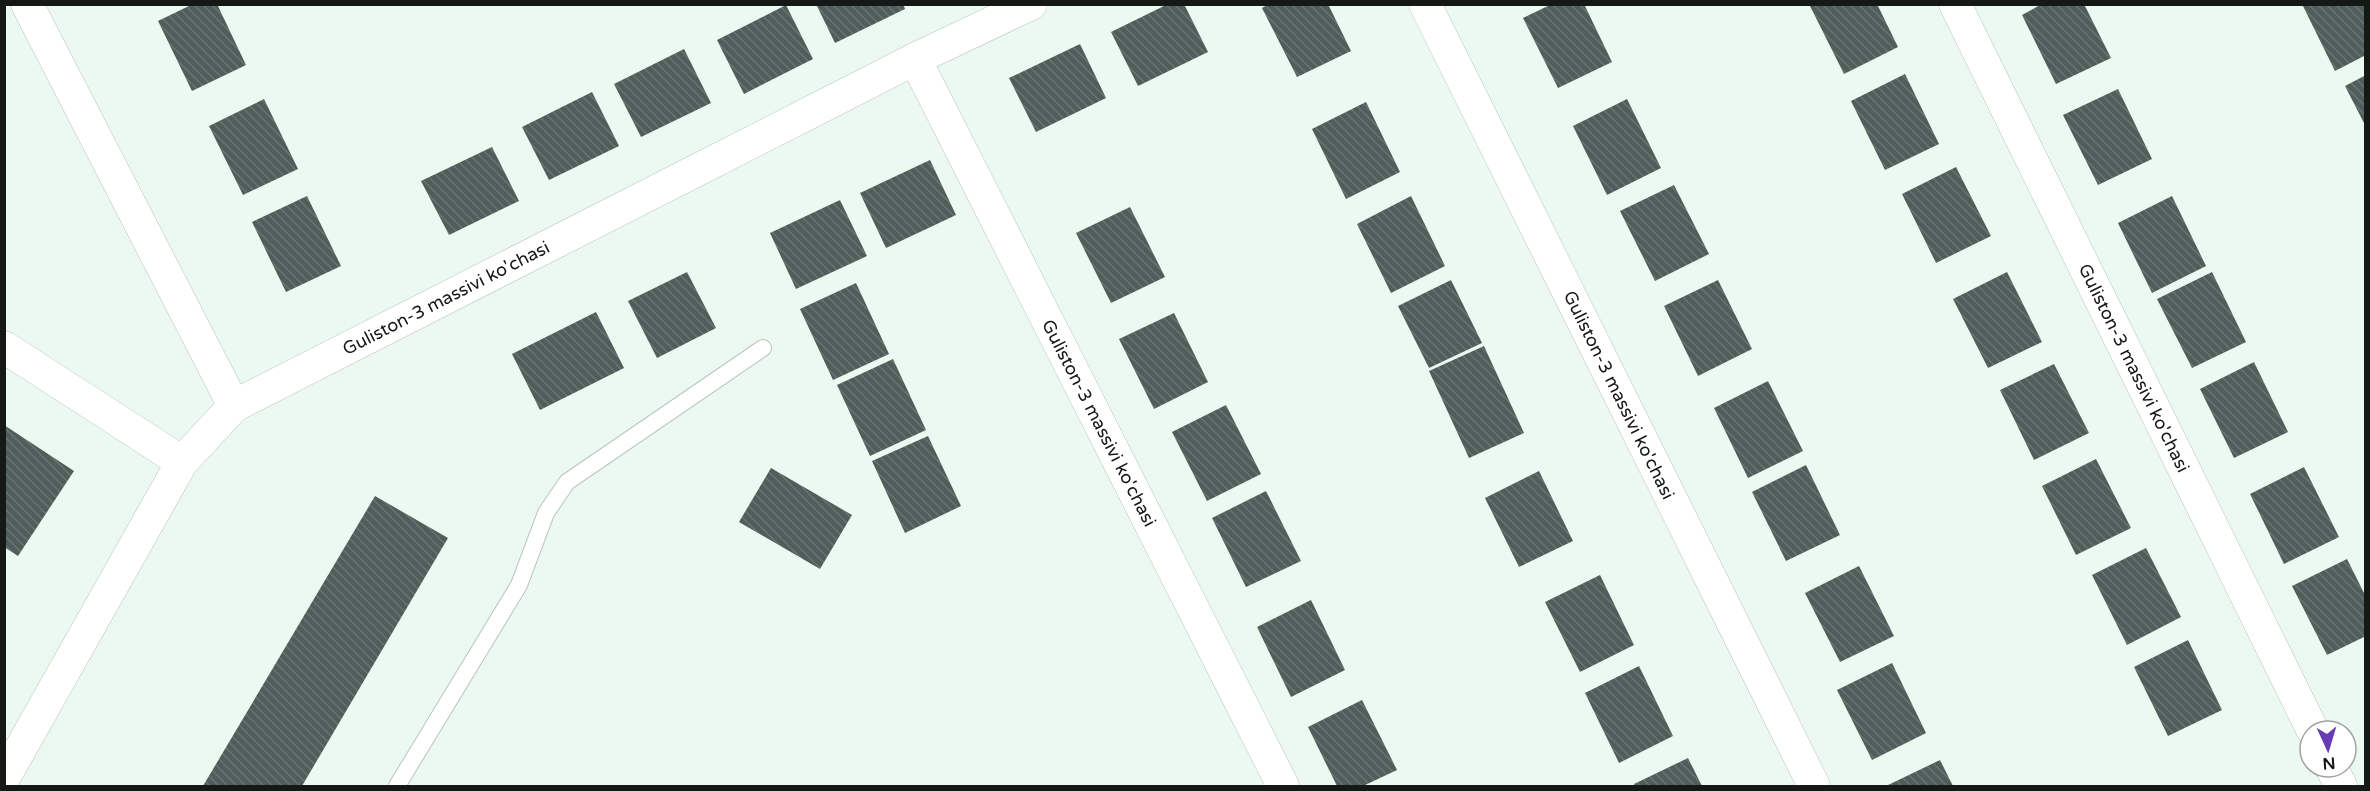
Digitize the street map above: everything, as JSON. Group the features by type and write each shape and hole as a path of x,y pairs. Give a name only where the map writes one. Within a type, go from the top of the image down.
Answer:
{"street":[{"name":"Guliston-3 massivi ko'chasi","path":"4,779 182,462 234,406 915,59 1031,4"},
{"name":"Guliston-3 massivi ko'chasi","path":"1425,4 1814,786"},
{"name":"Guliston-3 massivi ko'chasi","path":"1955,4 2307,719"},
{"path":"29,5 234,406"},
{"name":"Guliston-3 massivi ko'chasi","path":"915,59 1283,786"},
{"path":"4,347 182,462"}],"lane":[{"path":"397,786 519,585 546,513 567,482 763,348"},
{"path":"4,779 16,786"}],"building":[{"path":"193,4 217,4 246,65 192,91 158,21"},
{"path":"816,4 903,4 905,9 835,43"},
{"path":"1168,4 1184,4 1208,52 1138,86 1111,32"},
{"path":"1269,4 1328,4 1351,51 1297,77 1262,8"},
{"path":"1552,4 1584,4 1612,62 1558,88 1523,18"},
{"path":"1809,4 1877,4 1898,47 1844,74"},
{"path":"2042,4 2084,4 2111,58 2056,84 2022,15"},
{"path":"2302,4 2366,4 2366,55 2335,71"},
{"path":"786,5 813,59 744,94 717,40"},
{"path":"1080,44 1106,98 1036,132 1009,78"},
{"path":"684,49 711,103 641,137 614,84"},
{"path":"1905,74 1939,144 1885,170 1851,101"},
{"path":"2366,75 2366,127 2345,86"},
{"path":"2118,89 2152,159 2098,185 2063,115"},
{"path":"592,92 619,146 549,180 522,127"},
{"path":"264,99 298,169 243,195 209,126"},
{"path":"1627,99 1661,168 1607,195 1573,126"},
{"path":"1366,102 1400,172 1346,199 1312,129"},
{"path":"492,147 519,201 449,235 421,181"},
{"path":"930,160 956,215 886,248 860,193"},
{"path":"1956,167 1991,236 1936,263 1902,194"},
{"path":"1674,185 1709,254 1655,281 1620,211"},
{"path":"307,196 341,266 286,292 252,222"},
{"path":"1411,196 1445,266 1391,293 1357,224"},
{"path":"2172,196 2206,266 2152,293 2118,223"},
{"path":"840,200 867,256 796,289 770,233"},
{"path":"1130,207 1165,277 1111,303 1076,233"},
{"path":"687,272 716,328 657,358 628,301"},
{"path":"2007,272 2042,342 1988,368 1953,299"},
{"path":"2212,272 2246,342 2192,368 2157,299"},
{"path":"1451,280 1482,343 1429,368 1398,306"},
{"path":"1718,280 1752,349 1698,376 1664,306"},
{"path":"856,283 889,354 833,380 800,309"},
{"path":"596,312 624,368 540,410 512,354"},
{"path":"1174,313 1208,382 1154,409 1119,339"},
{"path":"1484,346 1524,433 1469,458 1429,371"},
{"path":"893,359 926,430 870,456 837,385"},
{"path":"2254,362 2288,432 2234,458 2200,389"},
{"path":"2054,364 2089,433 2034,460 2000,390"},
{"path":"1768,381 1803,451 1748,478 1714,408"},
{"path":"1226,405 1261,474 1207,501 1172,432"},
{"path":"4,425 74,471 18,556 4,547"},
{"path":"928,436 961,506 905,533 872,461"},
{"path":"2096,459 2131,528 2076,555 2042,486"},
{"path":"1806,465 1840,535 1786,561 1752,492"},
{"path":"2304,467 2339,537 2284,564 2250,494"},
{"path":"771,468 852,515 820,569 739,522"},
{"path":"1539,471 1573,541 1519,567 1485,498"},
{"path":"1266,491 1301,561 1246,587 1212,518"},
{"path":"375,496 448,538 302,786 203,786"},
{"path":"2146,548 2181,617 2127,645 2092,575"},
{"path":"2347,559 2366,597 2366,636 2327,655 2292,586"},
{"path":"1859,566 1894,636 1840,662 1805,593"},
{"path":"1600,575 1634,645 1580,672 1545,602"},
{"path":"1311,600 1345,670 1291,697 1257,627"},
{"path":"2188,640 2222,710 2168,736 2134,667"},
{"path":"1892,663 1926,733 1872,760 1837,690"},
{"path":"1639,666 1673,736 1619,763 1585,693"},
{"path":"1362,700 1397,770 1363,786 1337,786 1308,727"},
{"path":"1688,758 1702,786 1635,786 1634,784"},
{"path":"1940,760 1953,786 1886,786"}]}
